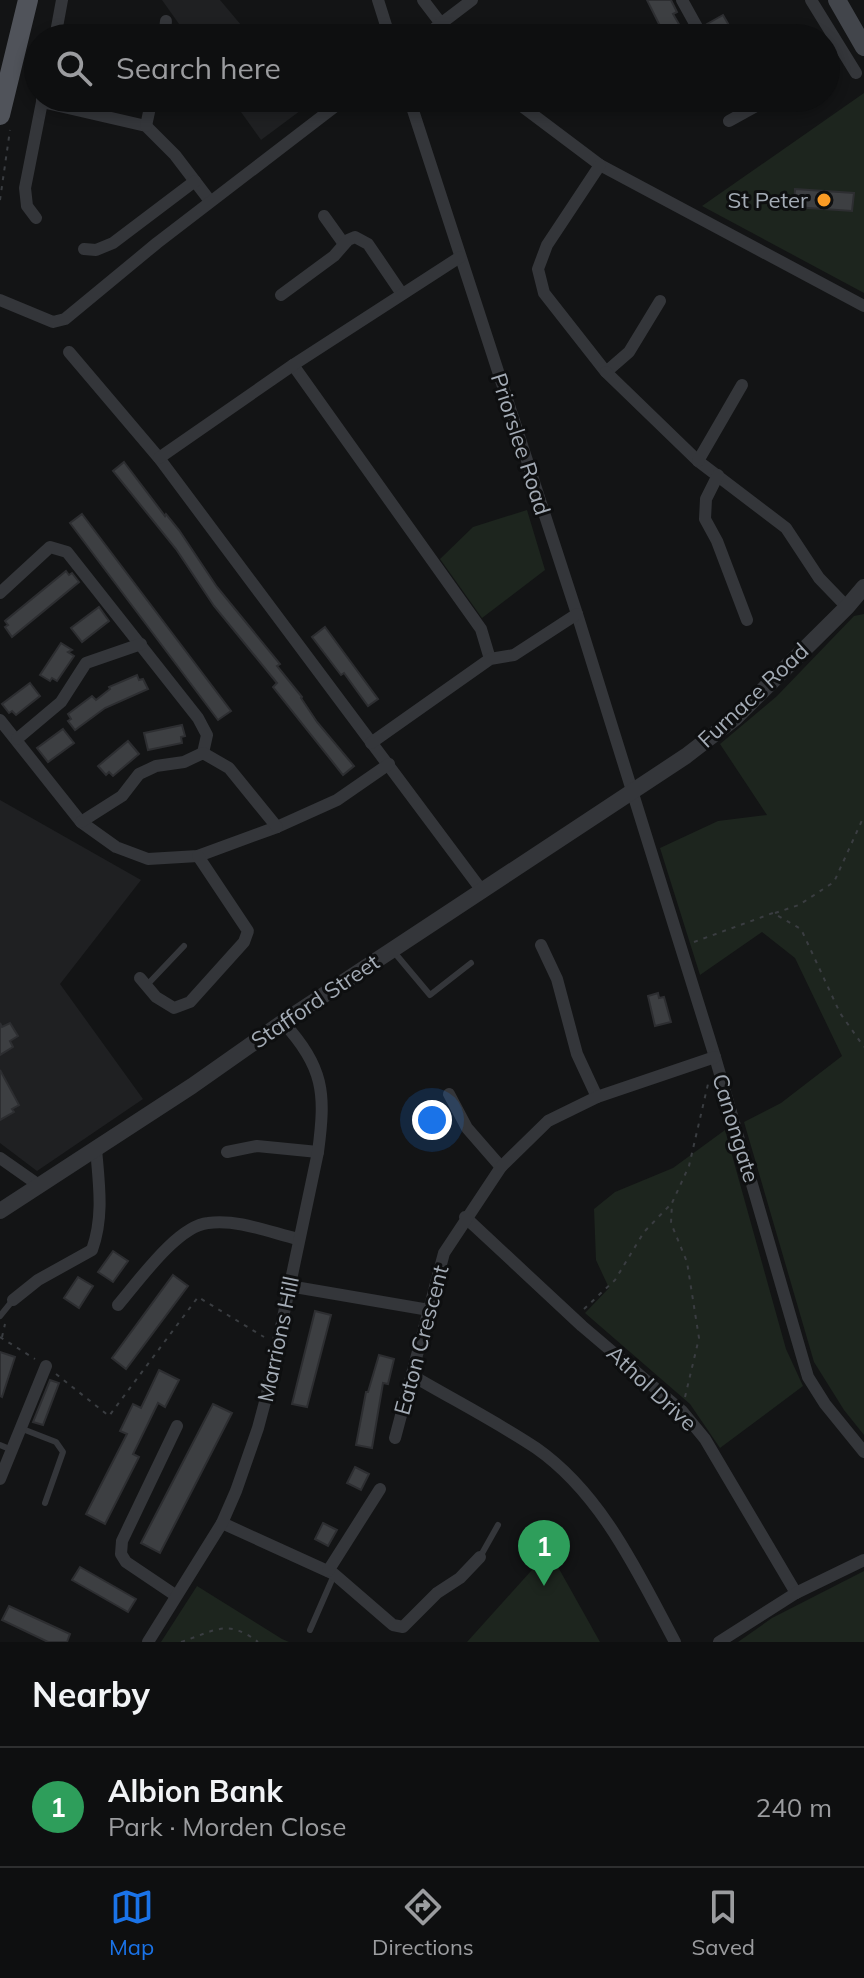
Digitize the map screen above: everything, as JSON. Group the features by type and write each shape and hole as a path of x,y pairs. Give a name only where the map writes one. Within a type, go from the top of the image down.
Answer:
{"main road":[{"path":"0,115 28,0"},
{"path":"837,0 864,47"}],"street":[{"path":"58,24 62,0"},
{"path":"378,0 386,24"},
{"path":"423,0 440,23 472,0"},
{"path":"682,0 695,24"},
{"path":"811,0 826,24"},
{"path":"840,47 856,73"},
{"path":"36,218 27,206 25,188 40,112"},
{"path":"90,112 146,126 175,155 210,201"},
{"path":"146,126 149,112"},
{"path":"0,300 53,322 65,319 210,201 328,112"},
{"name":"Priorslee Road","path":"413,112 577,614 631,792"},
{"path":"530,112 600,165 864,306"},
{"path":"729,121 745,112"},
{"path":"600,165 547,245 538,269 544,293 606,372 698,461 786,528 819,578 847,607"},
{"path":"84,249 96,250 113,243 195,181"},
{"path":"324,216 344,244"},
{"path":"281,295 355,237 368,244 402,294"},
{"path":"159,458 293,365 460,257"},
{"path":"606,372 629,352 660,301"},
{"path":"69,352 159,458 483,892"},
{"path":"293,365 481,629 490,659"},
{"path":"698,461 742,385"},
{"path":"718,475 706,499 705,519 717,541 747,620"},
{"path":"0,593 50,547 67,552 198,718 207,735 203,753"},
{"name":"Furnace Road","path":"631,792 686,756 734,719 864,587"},
{"path":"371,743 490,659 514,655 577,614"},
{"path":"17,739 61,702 86,663 141,644"},
{"path":"0,720 81,822 116,847 148,859 198,856 277,827 337,800 389,764"},
{"path":"81,822 122,796 139,774 156,766 184,762 203,753"},
{"path":"203,753 229,768 277,827"},
{"name":"Stafford Street","path":"0,1211 631,792"},
{"name":"Canongate","path":"631,792 717,1064 808,1377 825,1404 864,1452"},
{"path":"143,982 156,997 174,1008 190,1002 244,942 248,931 198,856"},
{"path":"541,945 557,979 577,1054 597,1097"},
{"name":"Marrions Hill","path":"148,1642 222,1523 236,1491 258,1428 289,1286 318,1152 322,1085 301,1043 283,1022"},
{"name":"Eaton Crescent","path":"395,1438 444,1253 501,1167 548,1121 597,1097 717,1064"},
{"path":"449,1094 467,1128 501,1167"},
{"path":"227,1152 257,1146 318,1152"},
{"path":"13,1300 38,1280 92,1250 100,1229 96,1149"},
{"path":"0,1158 40,1186"},
{"name":"Athol Drive","path":"465,1217 574,1318 682,1411 705,1439 796,1593"},
{"path":"118,1305 166,1251 187,1231 204,1223 234,1223 298,1239"},
{"path":"289,1286 429,1310"},
{"path":"0,1479 6,1448 20,1428 46,1366"},
{"path":"413,1376 537,1449 565,1473 591,1500 613,1533 675,1642"},
{"path":"175,1595 126,1562 121,1554 122,1541 177,1426"},
{"path":"331,1572 380,1489"},
{"path":"222,1523 331,1572 393,1625 403,1627 480,1557"},
{"path":"719,1642 796,1593 864,1560"}],"lane":[{"path":"143,982 184,946"},
{"path":"392,949 430,995 471,963"},
{"path":"0,1316 13,1300"},
{"path":"20,1428 56,1442 63,1452 45,1503"},
{"path":"480,1557 498,1525"},
{"path":"310,1630 331,1572"}],"path":[{"path":"681,947 799,905 834,882 864,816"},
{"path":"773,913 801,929 840,1013 864,1047"},
{"path":"574,1318 615,1280 644,1232 672,1203 689,1166 706,1086 717,1064"},
{"path":"672,1203 671,1223 687,1262 699,1338 682,1411"},
{"path":"0,1337 46,1366 109,1416 198,1297 275,1344"},
{"path":"181,1642 228,1626 243,1630 258,1642"}],"shaded area":[{"path":"162,0 220,0 240,24 179,24"},
{"path":"864,93 864,293 702,206"},
{"path":"241,112 299,112 261,140"},
{"path":"527,510 545,570 482,618 440,559 473,527"},
{"path":"864,614 864,1435 814,1362 744,1122 781,1103 842,1056 795,958 762,932 700,975 660,848 718,821 767,815 720,744 777,696 854,616"},
{"path":"0,800 141,880 60,984 143,1099 37,1171 0,1143"},
{"path":"725,1130 786,1349 803,1386 720,1448 690,1404 585,1313 609,1288 596,1260 594,1209 615,1192 673,1168"},
{"path":"549,1551 600,1642 467,1642"},
{"path":"864,1571 864,1642 738,1642 772,1618"},
{"path":"197,1586 282,1639 289,1642 161,1642"}],"building":[{"path":"647,0 671,0 677,12 673,14 679,24 659,24"},
{"path":"723,15 728,24 707,24"},
{"name":"St Peter","path":"795,189 854,193 852,211 794,207"},
{"path":"124,462 179,530 217,587 280,664 277,666 317,722 354,766 343,775 273,687 277,683 214,606 176,549 113,471"},
{"path":"82,514 231,711 218,720 70,523"},
{"path":"66,571 79,582 12,637 5,627 8,625 5,621"},
{"path":"99,607 109,621 82,642 71,628"},
{"path":"325,627 378,699 368,706 312,637"},
{"path":"61,643 72,650 68,652 74,656 57,681 52,678 50,681 40,675"},
{"path":"137,675 148,689 105,708 75,730 68,721 71,719 68,714 92,696 96,700 109,687"},
{"path":"30,683 40,696 16,715 12,711 9,713 2,704"},
{"path":"182,725 185,736 181,737 182,743 148,750 144,733"},
{"path":"63,729 74,743 48,762 37,748"},
{"path":"128,741 139,754 113,776 109,772 106,775 98,766"},
{"path":"658,993 659,998 664,997 671,1022 655,1026 648,996"},
{"path":"0,1023 2,1027 10,1023 18,1036 10,1041 13,1047 0,1055"},
{"path":"0,1070 19,1105 0,1120"},
{"path":"113,1251 128,1261 113,1282 98,1272"},
{"path":"173,1275 188,1286 126,1369 112,1358"},
{"path":"78,1277 93,1286 79,1308 64,1298"},
{"path":"315,1311 331,1315 307,1407 292,1404"},
{"path":"0,1352 15,1357 2,1397 0,1396"},
{"path":"379,1355 394,1359 388,1384 383,1383 372,1448 356,1445 366,1392"},
{"path":"159,1370 179,1380 165,1407 158,1403 133,1454 139,1457 105,1524 86,1514 127,1434 120,1431 133,1404 141,1408"},
{"path":"50,1380 59,1383 43,1425 33,1422"},
{"path":"213,1404 232,1413 160,1553 141,1543"},
{"path":"355,1467 369,1474 361,1490 347,1483"},
{"path":"323,1523 337,1530 328,1546 315,1539"},
{"path":"80,1567 136,1599 128,1612 72,1580"},
{"path":"9,1606 70,1634 67,1642 48,1642 2,1620"}],"place":[{"name":"St Peter","path":"824,200"},
{"name":"Albion Bank","path":"544,1586"}]}
